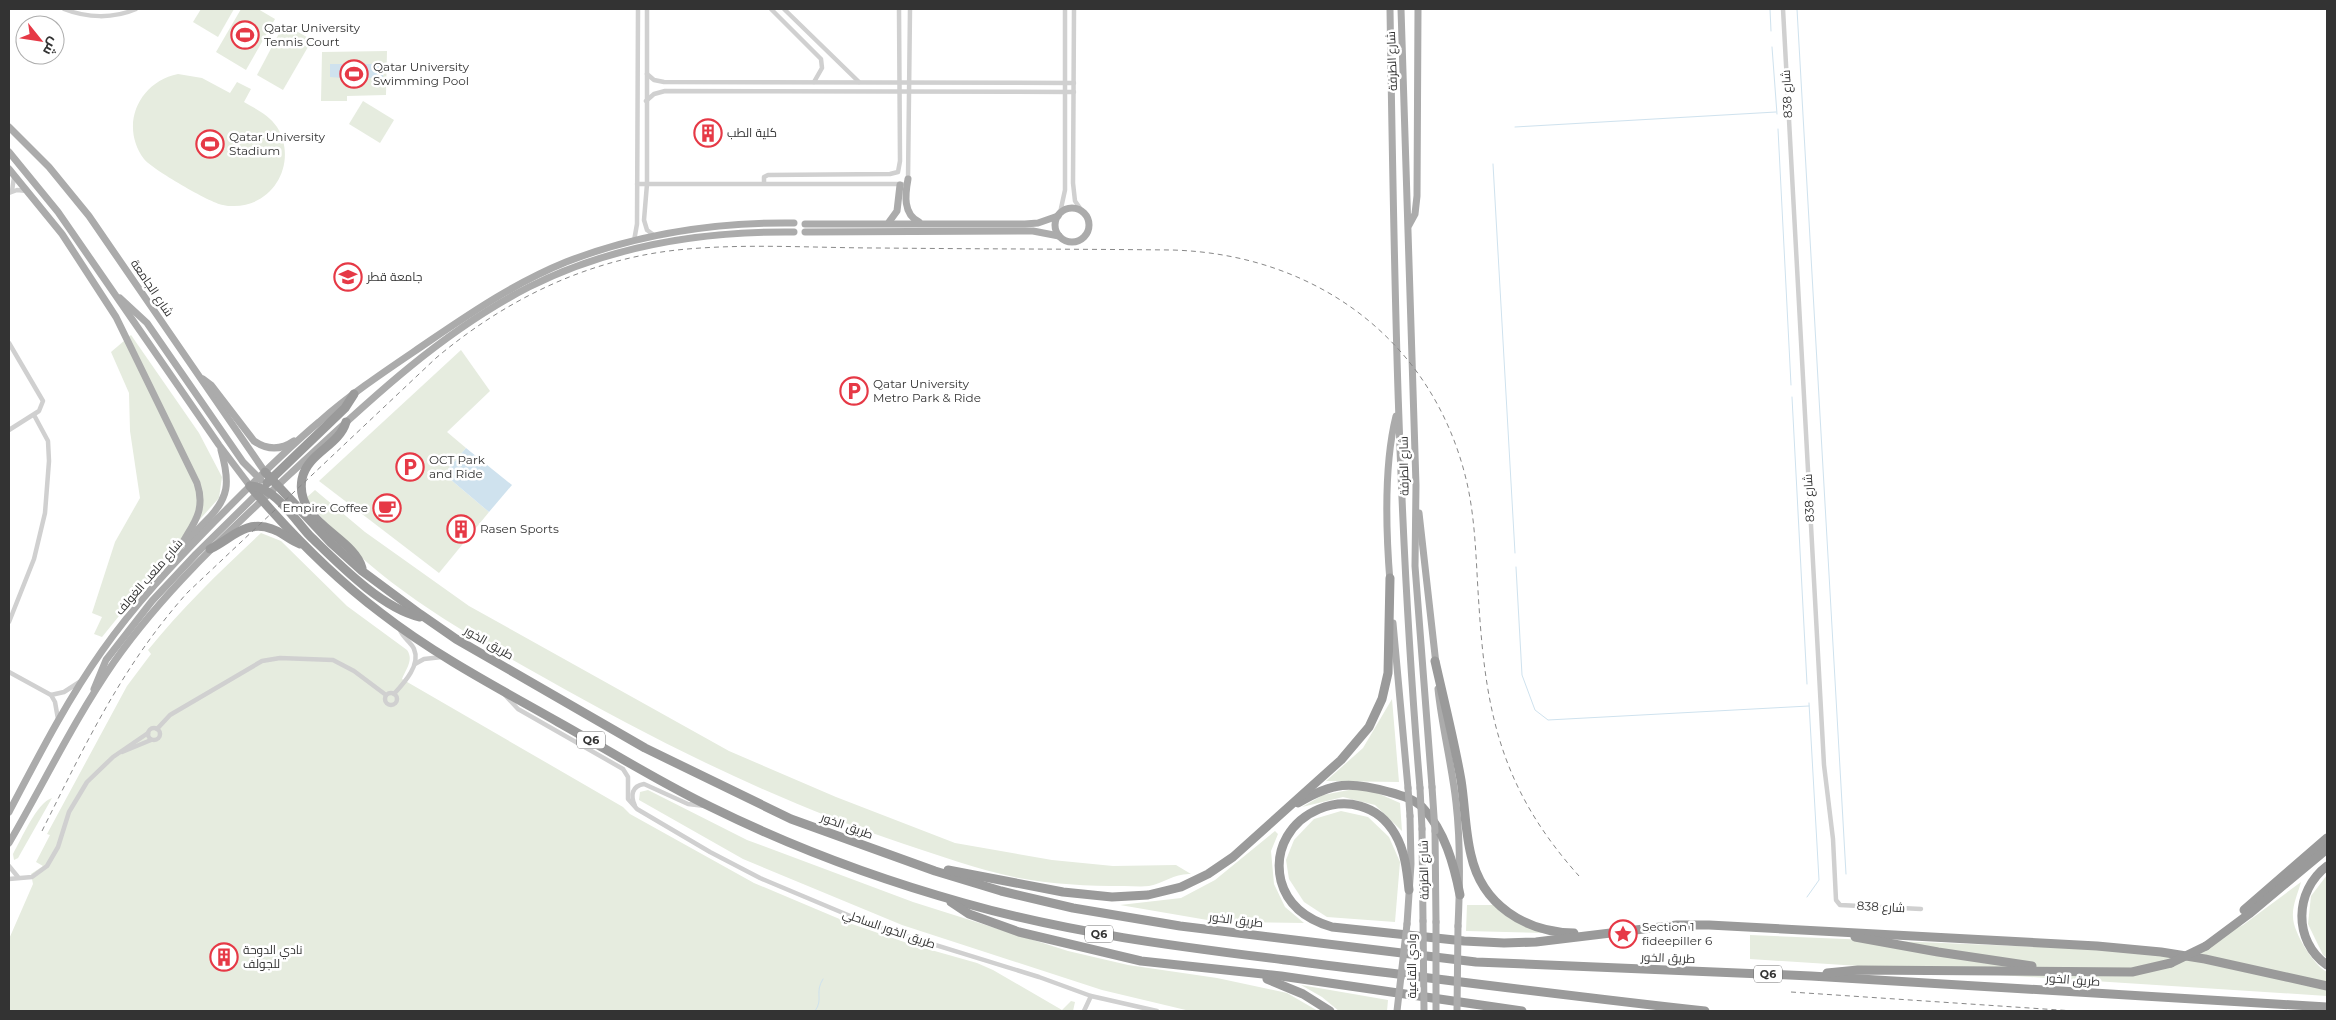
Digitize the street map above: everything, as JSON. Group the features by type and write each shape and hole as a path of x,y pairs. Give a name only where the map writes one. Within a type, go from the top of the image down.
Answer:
{"highway":[{"path":"354,394 344,408 264,486 322,547 366,586 404,612 425,617"},
{"path":"346,422 341,432 307,466 301,490 308,509 359,560 362,571"},
{"name":"طريق الخور","path":"250,486 277,486 331,543 362,571 425,617 456,639 645,748 791,819 935,871 1001,891 1102,913 1180,926 1466,961 1811,976 2327,1008"},
{"name":"طريق الخور","path":"264,486 304,545 346,585 399,626 499,688 708,806 812,852 944,897 1034,920 1148,942 1518,990 1705,1011"},
{"path":"210,549 238,530 254,526 270,528 304,545"},
{"path":"935,871 951,870 1083,894 1112,897 1148,895 1181,887 1208,874 1233,857 1352,749 1376,713 1388,673 1390,578"},
{"path":"1436,661 1461,778 1470,853 1480,881 1497,904 1529,925 1553,932 1602,933"},
{"path":"1276,819 1314,794 1346,784 1359,784 1412,800 1423,808 1450,852 1460,895"},
{"path":"1409,890 1406,867 1395,834 1386,822 1374,812 1360,806 1345,804 1316,810 1297,823 1284,842 1279,872 1283,888 1291,902 1302,914 1316,922 1332,927 1464,941 1504,943 1536,942 1677,925 1819,930 2097,946 2161,952 2205,959 2327,986"},
{"path":"2217,939 2219,933 2327,838"},
{"path":"1811,976 1858,970 2070,970 2132,972 2171,963 2217,939 2327,849"},
{"path":"2327,866 2308,888 2303,904 2302,917 2306,940 2318,958 2327,966"},
{"path":"944,897 969,914 1019,932 1141,962 1255,975 1281,976 1522,1011"},
{"path":"1819,930 1938,952 2070,970"},
{"path":"1255,975 1294,989 1330,1011"}],"main road":[{"name":"شارع الطرفة","path":"1390,9 1398,408 1407,621 1422,829 1423,922"},
{"name":"شارع الطرفة","path":"1402,9 1416,485 1415,566 1435,831 1436,922"},
{"path":"1408,225 1415,214 1417,196 1418,9"},
{"name":"شارع الجامعة","path":"9,127 49,166 89,216 200,378 264,486"},
{"path":"9,152 58,212 219,445 250,486"},
{"path":"9,169 62,234 116,317 197,483 201,497 199,514 181,544 173,565"},
{"path":"908,179 907,209 919,223"},
{"path":"889,222 898,211 900,185"},
{"path":"28,193 58,212"},
{"path":"805,224 889,222 1032,223 1059,215 1070,208 1082,211 1088,222 1084,236 1070,241 1059,236 1033,231 805,232"},
{"path":"1059,215 1055,226 1059,236"},
{"name":"شارع ملعب الغولف","path":"9,843 92,696 147,619 210,549 318,422 393,364 512,288 568,262 655,236 737,225 794,224"},
{"path":"277,486 346,422 415,364 480,317 550,278 622,253 658,244 731,234 794,232"},
{"path":"92,696 106,660 138,618 196,554 264,486 243,462 147,323 133,308 115,295"},
{"path":"200,378 211,385 250,438 263,446 274,448 286,445 318,422"},
{"path":"1397,1011 1412,864 1408,788 1397,684 1390,578 1390,462 1392,433 1398,408"},
{"path":"187,550 194,533 216,511 224,498 227,480 219,445"},
{"path":"1416,485 1442,724 1456,802 1462,872 1458,926 1457,1011"},
{"name":"شارع ملعب الغولف","path":"9,812 58,720 82,680 128,617 173,565 250,486"},
{"name":"وادي القاعية","path":"1423,922 1424,1011"},
{"name":"وادي القاعية","path":"1436,922 1436,1011"}],"street":[{"path":"64,9 86,15 104,16 136,9"},
{"path":"634,241 637,227 638,9"},
{"path":"647,9 647,184 645,224 647,230 655,236"},
{"path":"771,9 821,59 822,70 814,82"},
{"path":"784,9 859,82"},
{"path":"764,183 764,177 768,175 896,173 900,165 899,9"},
{"path":"637,184 900,185 908,179 910,9"},
{"path":"1059,215 1065,194 1065,9"},
{"path":"1074,9 1073,176 1075,201 1082,211"},
{"name":"شارع 838","path":"1783,9 1824,765 1833,839 1836,900 1840,905 1921,910"},
{"path":"646,74 654,80 664,82 1074,82"},
{"path":"646,101 654,94 665,91 1074,92"},
{"path":"900,125 903,123 910,125"},
{"path":"1065,175 1073,176"},
{"path":"14,177 10,192 28,193"},
{"path":"9,343 42,398 41,409 9,430"},
{"path":"9,622 29,576 45,513 49,461 48,441 34,415"},
{"path":"9,879 32,877 51,861 69,812 81,790 94,774 152,729 157,729 170,714 262,661 273,658 322,659 338,662 386,695 394,694 405,681 415,664 415,650 403,637 399,626"},
{"path":"415,664 431,657 448,657"},
{"path":"9,672 51,695 55,702 58,720"},
{"path":"51,695 64,692 82,680"},
{"path":"499,688 518,709 623,769 628,777 627,796 631,804 637,809"},
{"path":"386,695 385,702 391,706 396,702 394,694"},
{"path":"121,752 151,740 156,740 160,737 157,729"},
{"path":"148,733 151,740"},
{"path":"637,809 632,793 636,786 644,784 688,804 708,806"},
{"name":"طريق الخور الساحلي","path":"637,809 710,852 803,897 874,926 1040,977 1091,996 1157,1011"},
{"path":"9,866 18,877"},
{"path":"1084,1011 1091,996"}],"shaded area":[{"name":"Qatar University Tennis Court","path":"201,9 234,9 218,37 193,22"},
{"name":"Qatar University Tennis Court","path":"241,9 258,9 275,19 246,70 216,52"},
{"name":"Qatar University Tennis Court","path":"284,24 312,40 283,90 257,75"},
{"name":"Qatar University Swimming Pool","path":"387,51 386,95 347,96 347,101 321,101 322,52"},
{"name":"Qatar University Stadium","path":"178,74 202,78 230,93 237,82 251,89 244,102 266,116 277,127 283,140 285,154 283,167 279,179 271,190 261,198 248,204 234,206 216,203 169,177 144,159 137,146 133,132 133,119 137,107 144,95 153,86 164,79"},
{"path":"363,101 394,120 380,143 349,124"},
{"path":"131,335 199,433 222,477 219,498 174,548 102,637 94,634 102,617 92,613 115,542 140,498 130,431 129,393 111,352"},
{"path":"461,350 490,391 447,432 466,448 444,474 489,512 439,573 319,481"},
{"path":"315,490 365,532 469,606 729,751 836,797 955,843 1052,860 1113,866 1176,865 1191,874 1180,875 1149,886 1096,886 1014,877 972,866 904,844 765,790 720,770 631,725 511,659 446,620 384,577 329,526 306,498"},
{"name":"نادي الدوحة للجولف","path":"261,533 281,541 347,606 407,650 410,661 402,679 623,807 630,814 754,883 849,923 910,944 977,963 993,970 1062,1010 1071,1001 1075,1002 1073,1011 9,1011 9,939 33,884 31,874 43,866 36,862 50,835 47,834 127,686 151,654 148,650 202,590"},
{"path":"1392,699 1399,782 1326,781 1363,748"},
{"path":"1354,789 1375,792 1400,803 1402,831 1375,805 1343,797 1302,807 1323,795"},
{"path":"648,790 747,840 913,902 1068,951 1128,965 1217,978 1287,993 1318,1011 1190,1011 1102,990 902,925 743,859 639,800 640,792"},
{"path":"52,798 18,858 14,860 13,854 30,822 41,806"},
{"path":"1341,811 1368,817 1389,837 1400,862 1395,922 1327,917 1304,902 1289,879 1286,860 1294,840 1314,819"},
{"path":"1275,831 1278,834 1271,851 1274,884 1285,907 1304,923 1219,922 1120,905 1181,898 1215,880"},
{"path":"2327,875 2327,958 2323,955 2308,924 2311,896"},
{"path":"2301,882 2293,908 2294,923 2300,939 2311,956 2327,972 2327,996 1750,959 1750,935 2188,953 2243,925"},
{"path":"1467,905 1493,905 1509,918 1544,933 1466,931"},
{"path":"1301,985 1388,1000 1387,1011 1339,1011 1322,997"}],"water":[{"path":"330,64 343,64 343,78 330,77"},
{"path":"346,64 383,64 383,78 346,78"},
{"path":"466,448 512,485 489,512 444,474"}],"waterway":[{"path":"1770,9 1771,31"},
{"path":"1797,9 1846,874"},
{"path":"1772,47 1777,114"},
{"path":"1515,127 1776,112"},
{"path":"1778,129 1791,385"},
{"path":"1493,164 1515,553"},
{"path":"1792,397 1807,684"},
{"path":"1516,567 1522,675 1535,710 1548,720 1809,706"},
{"path":"1807,897 1819,880 1809,703"},
{"path":"815,1011 818,1007 819,988 823,979"}],"railway":[{"path":"42,831 106,707 143,649 187,593 436,358 490,318 548,286 579,273 643,255 702,248 778,246 1172,250 1224,255 1274,268 1319,288 1361,314 1397,347 1427,387 1451,432 1467,483 1474,529 1482,646 1487,683 1503,751 1532,814 1553,845 1579,876"},
{"path":"1791,992 2074,1011"}],"place":[{"name":"Qatar University Tennis Court","path":"245,35"},
{"name":"Qatar University Swimming Pool","path":"354,74"},
{"name":"كلية الطب","path":"708,133"},
{"name":"Qatar University Stadium","path":"210,144"},
{"name":"جامعة قطر","path":"348,277"},
{"name":"Qatar University Metro Park & Ride","path":"854,391"},
{"name":"OCT Park and Ride","path":"410,467"},
{"name":"Empire Coffee","path":"387,508"},
{"name":"Rasen Sports","path":"461,529"},
{"name":"Section 1 fideepiller 6","path":"1623,934"},
{"name":"نادي الدوحة للجولف","path":"224,957"}]}
